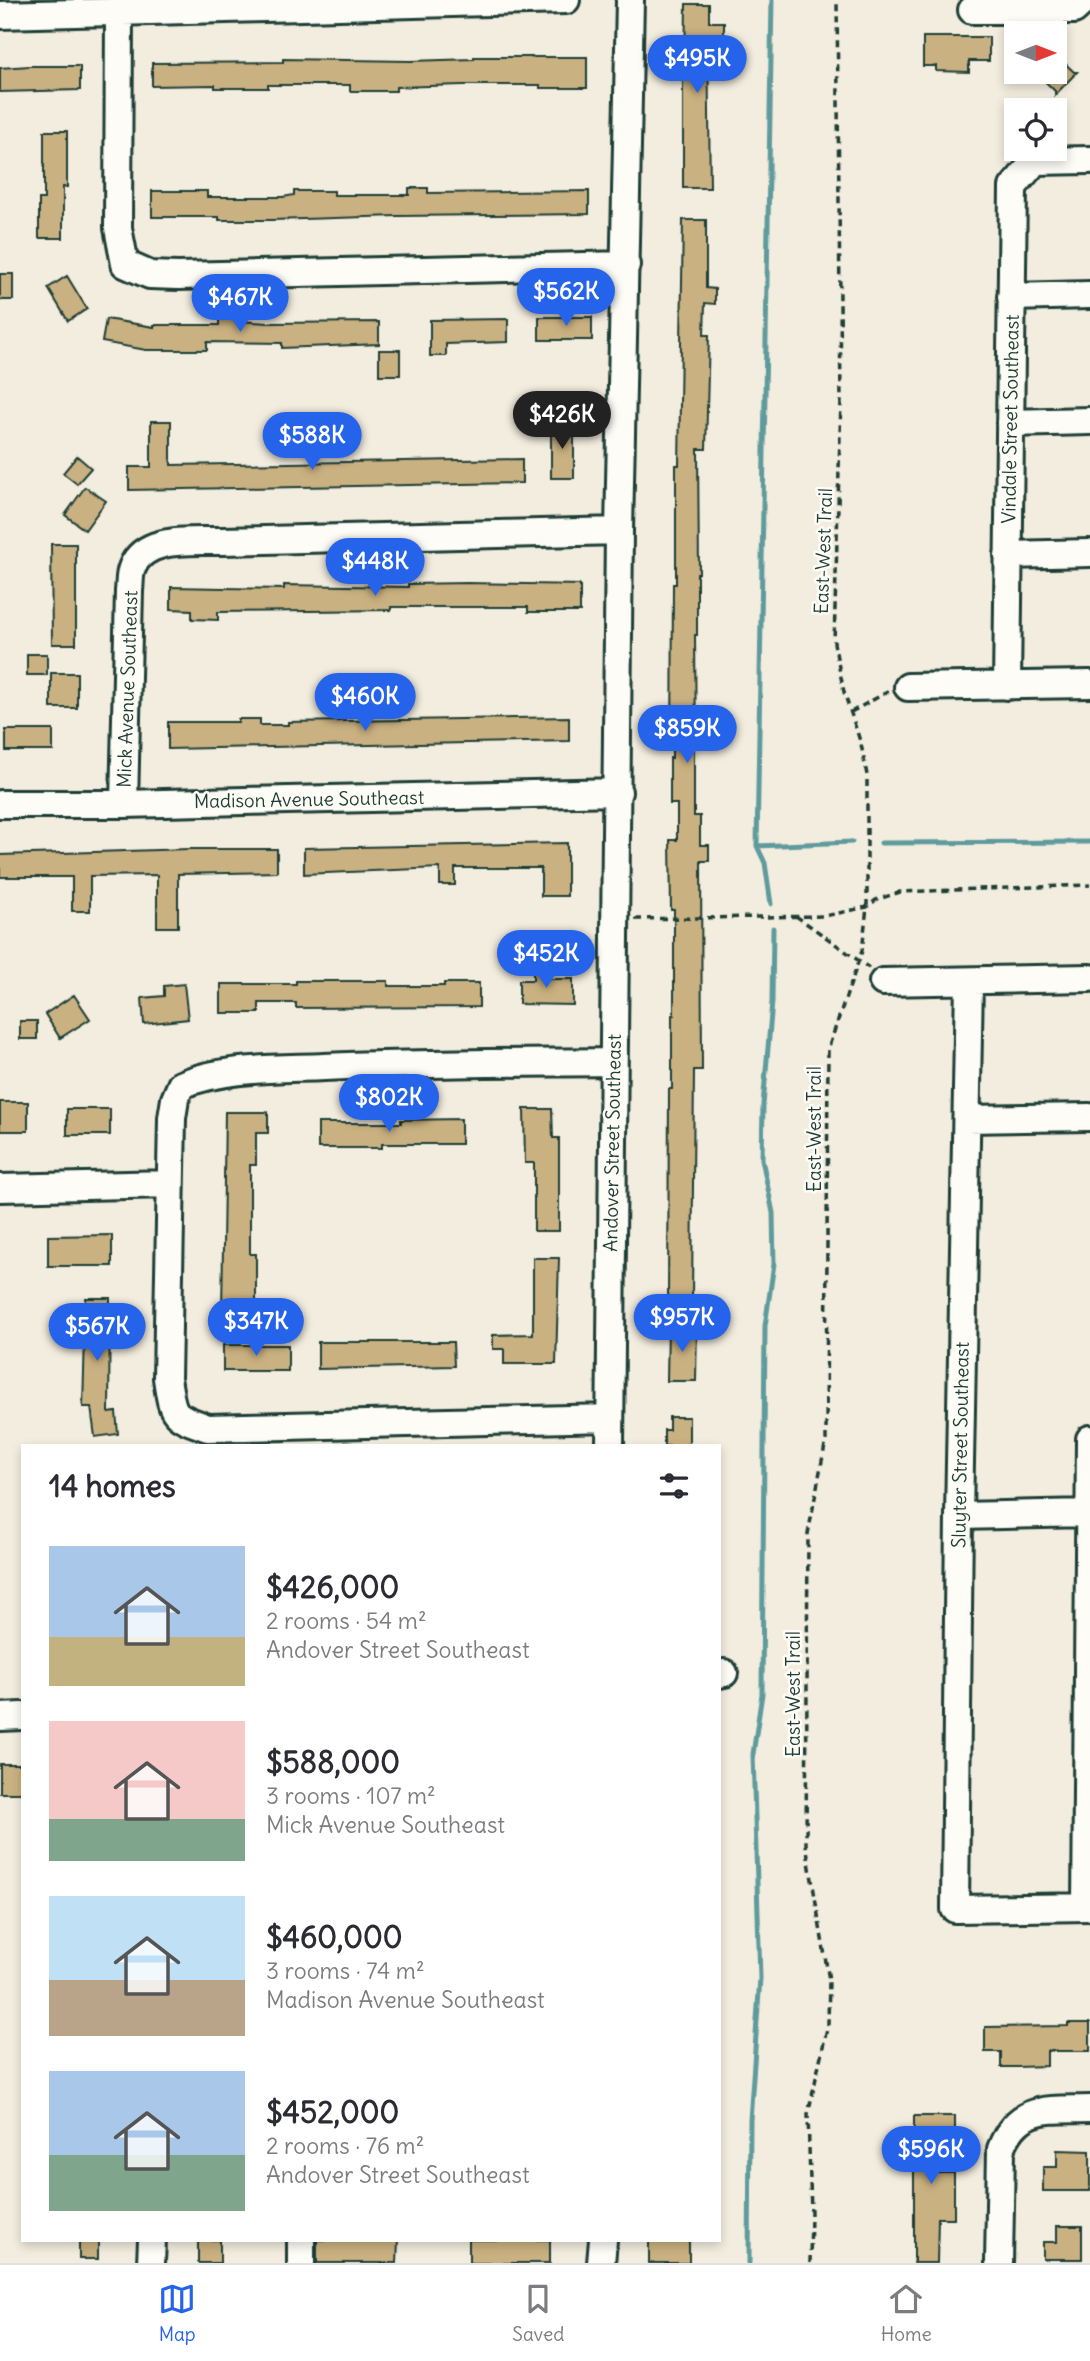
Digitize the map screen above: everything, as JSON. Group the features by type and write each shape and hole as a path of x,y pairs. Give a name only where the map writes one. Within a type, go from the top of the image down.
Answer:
{"street":[{"path":"0,15 566,0"},
{"name":"Andover Street Southeast","path":"610,1444 619,531 630,0"},
{"path":"972,10 1074,10 1085,0"},
{"path":"119,12 118,228 125,264 150,275 178,276 626,265"},
{"name":"Vindale Street Southeast","path":"1007,686 1013,187 1035,161 1090,160"},
{"path":"1011,297 1090,295"},
{"path":"1010,423 1090,421"},
{"name":"Mick Avenue Southeast","path":"124,804 131,569 141,553 159,544 223,541 619,531"},
{"path":"1008,555 1090,553"},
{"path":"908,687 1090,684"},
{"name":"Madison Avenue Southeast","path":"0,804 124,804 618,792"},
{"path":"883,982 1090,978"},
{"name":"Sluyter Street Southeast","path":"969,981 955,1909 1088,1906"},
{"path":"609,1418 208,1428 180,1418 172,1405 167,1378 172,1118 175,1099 181,1085 197,1078 265,1070 383,1065 613,1062"},
{"path":"967,1119 1090,1117"},
{"path":"0,1188 170,1184"},
{"path":"1088,1906 1090,1438"},
{"path":"959,1517 1089,1513"},
{"path":"0,1717 21,1716"},
{"path":"999,2263 1001,2149 1007,2133 1017,2121 1042,2110 1090,2109"},
{"path":"151,2263 152,2242"},
{"path":"301,2242 301,2263"},
{"path":"601,2263 603,2242"}],"path":[{"name":"East-West Trail","path":"810,2263 808,2114 828,2024 829,1980 806,1843 808,1534 826,1440 828,1049 862,951 867,907 867,775 834,643 841,401 837,0"},
{"path":"851,712 885,692 908,687"},
{"path":"615,919 825,916 867,907 876,900 912,891 1090,884"},
{"path":"796,916 859,960 883,982"}],"building":[{"path":"686,4 709,4 709,22 724,22 724,39 708,38 710,188 683,188"},
{"path":"923,37 989,37 989,61 969,61 969,72 936,71 936,66 923,66"},
{"path":"474,57 587,57 587,88 463,85 396,87 396,91 350,91 350,85 268,85 268,88 152,86 152,63 283,62 283,59 410,61"},
{"path":"80,66 80,90 0,92 0,68"},
{"path":"1068,66 1077,72 1068,81"},
{"path":"1048,84 1066,84 1055,95 1055,91"},
{"path":"44,131 67,131 63,238 39,238 39,199 44,199"},
{"path":"409,188 428,188 428,193 589,191 589,214 272,220 152,217 152,191 207,191 207,197 283,197 294,195 294,191 334,191 334,195 409,195"},
{"path":"683,220 706,220 706,288 715,289 715,304 705,303 704,335 709,335 706,449 698,449 699,573 695,635 694,816 700,816 700,845 709,845 709,861 701,861 702,1070 694,1070 692,1300 668,1300 669,1089 672,1089 674,1015 674,910 671,910 670,840 677,840 677,804 670,804 670,758"},
{"path":"0,274 13,274 13,300 0,300"},
{"path":"67,276 87,309 68,321 48,288"},
{"path":"219,316 239,316 239,321 269,323 379,322 379,344 282,348 282,343 207,342 207,350 146,350 102,342 106,319 154,327 219,325"},
{"path":"539,317 592,317 592,340 539,340"},
{"path":"508,319 508,342 446,344 446,356 430,356 430,320"},
{"path":"379,350 400,350 400,375 379,375"},
{"path":"151,421 171,421 171,465 522,459 522,483 129,490 129,467 151,467"},
{"path":"551,423 574,423 574,478 551,478"},
{"path":"77,456 91,468 77,484 63,473"},
{"path":"85,487 106,501 85,530 65,515"},
{"path":"51,544 76,544 76,644 52,644"},
{"path":"408,584 580,585 580,612 528,612 528,607 391,607 391,610 218,612 218,620 192,619 192,610 171,609 171,587 284,589 284,585 408,587"},
{"path":"27,654 47,654 47,675 27,675"},
{"path":"51,673 77,673 77,708 51,708"},
{"path":"569,717 569,741 168,749 168,722 238,722 238,719 260,719 260,725 288,725 288,722"},
{"path":"6,730 53,730 53,751 6,751"},
{"path":"567,843 567,896 541,896 541,868 455,868 455,885 440,885 440,868 304,874 304,848"},
{"path":"277,849 277,872 178,874 178,927 157,927 157,875 90,876 90,911 72,911 72,877 0,877 0,855"},
{"path":"533,967 548,967 548,979 573,979 573,1005 519,1004 519,980 533,980"},
{"path":"296,981 388,981 388,986 479,983 479,1007 296,1008 296,1003 259,1003 259,1013 221,1013 221,984 296,984"},
{"path":"184,984 188,1019 144,1024 142,998 164,996 164,986"},
{"path":"74,995 90,1019 60,1038 45,1014"},
{"path":"20,1021 37,1021 37,1039 20,1039"},
{"path":"0,1102 28,1102 28,1131 0,1131"},
{"path":"67,1109 110,1109 110,1135 67,1135"},
{"path":"524,1109 552,1109 553,1138 559,1138 559,1231 534,1231 534,1163 525,1163"},
{"path":"225,1112 268,1112 268,1133 256,1133 256,1165 250,1165 250,1254 256,1254 256,1313 222,1313"},
{"path":"461,1119 461,1144 382,1144 382,1148 318,1148 318,1123 401,1123 401,1120"},
{"path":"112,1235 112,1266 48,1266 48,1236"},
{"path":"533,1258 559,1258 556,1364 504,1364 504,1349 493,1349 493,1335 533,1334"},
{"path":"86,1298 110,1298 109,1413 116,1412 118,1434 95,1437 91,1407 83,1407 85,1335 72,1335 72,1312 86,1312"},
{"path":"668,1326 697,1327 696,1381 667,1381"},
{"path":"318,1342 453,1342 454,1366 318,1369"},
{"path":"223,1345 288,1345 288,1371 223,1371"},
{"path":"669,1417 689,1417 689,1444 664,1444 664,1430 669,1430"},
{"path":"0,1764 21,1764 21,1793 0,1793"},
{"path":"1068,2023 1090,2023 1090,2051 1047,2051 1047,2066 1017,2067 1001,2067 1001,2052 985,2052 985,2027 1068,2026"},
{"path":"914,2116 955,2116 955,2135 938,2135 938,2173 954,2173 954,2218 938,2218 937,2263 914,2263"},
{"path":"1057,2150 1090,2151 1090,2191 1043,2191 1043,2167 1057,2167"},
{"path":"1057,2226 1082,2226 1082,2259 1043,2259 1043,2242 1057,2242"},
{"path":"79,2242 98,2242 98,2259 79,2259"},
{"path":"198,2242 220,2242 220,2263 198,2263"},
{"path":"317,2242 398,2242 397,2263 317,2263"},
{"path":"469,2242 550,2242 550,2263 469,2263"},
{"path":"649,2242 689,2242 689,2263 649,2263"}],"waterway":[{"path":"771,904 765,863 757,846 772,0"},
{"path":"757,846 852,842"},
{"path":"881,843 1090,842"},
{"path":"749,2263 750,2120 760,1978 753,1754 762,1694 765,1326 774,1264 773,1213 762,1159 763,1105 772,1002 773,928"}]}
